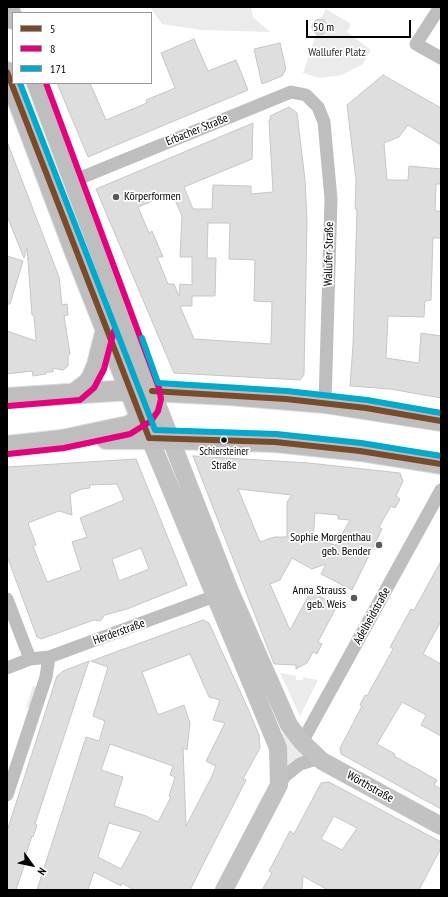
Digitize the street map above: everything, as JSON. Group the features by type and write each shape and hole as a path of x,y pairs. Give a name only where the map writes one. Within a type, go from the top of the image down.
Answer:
{"main road":[{"path":"7,72 142,419 154,432 171,439"},
{"path":"37,84 152,392 151,408 142,419 123,427 62,440"},
{"path":"75,393 88,383 97,366 106,329"},
{"path":"7,398 130,390 229,395 325,403 441,421"},
{"path":"7,446 62,440 149,438 275,442 360,451 441,464"}],"street":[{"path":"440,7 416,44 441,58"},
{"name":"Erbacher Straße","path":"73,181 291,92 306,95 318,107"},
{"name":"Wallufer Straße","path":"318,107 324,122 331,199 325,403"},
{"path":"152,392 171,439 222,594 274,735 278,748 279,785"},
{"path":"142,419 149,438 222,594 289,725 302,742"},
{"name":"Adelheidstraße","path":"302,742 441,490"},
{"name":"Herderstraße","path":"7,668 30,660 50,657 222,594"},
{"path":"7,599 30,660"},
{"path":"7,795 46,678 50,657"},
{"name":"Wörthstraße","path":"302,742 322,761 441,826"},
{"path":"224,890 279,785 288,773 300,764 313,760 322,761"}],"green space":[{"path":"150,7 251,7 253,17 270,32 202,30 162,24"},
{"name":"Wallufer Platz","path":"326,9 351,24 347,32 371,50 363,64 342,75 320,78 303,73 316,34 320,36 325,35 329,28 328,22 321,18"},
{"path":"280,673 296,676 296,680 303,680 303,677 318,680 300,716"},
{"path":"33,686 38,688 31,709 26,708"},
{"path":"288,730 307,756 288,766 279,736"}],"building":[{"path":"320,19 327,24 328,27 323,34 320,35 313,30 312,27 317,20"},
{"path":"194,39 208,71 236,60 248,90 88,157 57,84 90,84 106,120 147,103 146,100 175,88 161,53"},
{"path":"280,43 286,69 282,76 262,84 254,49"},
{"path":"383,75 441,108 441,145 408,125 399,137 384,143 387,180 408,180 409,166 441,169 441,184 436,184 435,211 441,211 441,238 433,238 431,300 425,301 424,317 388,316 386,358 419,363 421,333 441,336 441,398 390,389 350,386 353,345 357,209 355,209 356,180 347,105"},
{"path":"289,107 297,113 305,180 307,221 304,375 300,380 174,373 96,189 253,123 252,159 184,187 193,209 212,209 213,185 251,186 251,194 273,192 270,116","holes":["172,193 182,216 180,257 192,257 192,285 180,284 179,296 174,284 168,284 157,257 163,257 152,231 149,233 138,207","208,223 230,223 229,259 255,260 254,301 272,302 271,344 194,339 180,306 192,306 192,296 215,296 216,258 207,258"]},
{"path":"8,144 59,277 62,305 67,304 68,315 64,316 70,354 68,356 68,366 63,370 53,368 53,372 33,376 32,371 7,374 7,331 36,341 34,315 32,315 27,248 24,258 7,216"},
{"path":"7,256 23,261 10,304 7,304"},
{"path":"193,456 309,463 400,473 403,481 396,496 400,499 395,508 391,506 379,527 382,529 352,590 321,574 326,564 312,569 292,558 280,580 270,584 290,630 311,591 337,606 318,642 322,644 317,654 313,652 307,663 296,669 296,665 274,664","holes":["238,489 292,495 287,502 287,537 274,537 260,542","315,513 338,515 338,519 350,520 336,545 313,540"]},
{"path":"136,459 187,585 127,609 105,615 100,621 94,620 41,639 37,637 7,556 7,467","holes":["117,484 124,500 80,518 87,537 72,542 81,570 47,582 33,546 36,545 28,523 59,511 72,515 70,494 82,489 90,488 89,485","141,548 149,569 119,581 112,559"]},
{"path":"441,561 441,621 423,654 441,664 441,736 421,725 426,715 402,702 377,744 395,754 394,756 437,780 434,785 441,789 441,809 341,754 340,748 362,706 360,705 365,695 367,696 393,649 390,647 411,609 414,610"},
{"path":"203,620 209,623 249,711 259,735 260,748 243,779 246,780 190,890 134,890 122,883 121,886 94,872 88,890 37,890 86,737 99,741 105,721 93,716 108,667 91,661","holes":["190,654 209,697 220,700 213,720 225,723 206,761 216,766 186,826 183,748 187,750 190,723 184,705 158,715 142,672","110,744 173,766 170,775 175,777 169,796 171,797 158,822 146,816 114,806 123,777 101,770","109,823 141,832 121,869 98,857"]},
{"path":"89,661 35,824 37,825 25,857 27,857 16,890 7,890 7,831 57,676 63,671"},
{"path":"329,782 441,842 441,848 419,890 328,890 303,876 302,890 262,890 272,873 269,871 290,831 294,834 321,783","holes":["334,816 357,828 342,850 321,839"]}],"transit line":[{"name":"5","path":"7,72 149,438"},
{"name":"171","path":"20,84 155,430 276,434 361,443 441,456"},
{"name":"8","path":"8,454 64,448 130,434 151,421 158,411 161,399 159,388 46,84"},
{"name":"8","path":"8,406 80,400 94,388 104,369 114,331"},
{"name":"171","path":"142,338 158,383 287,391 367,400 441,413"},
{"name":"5","path":"152,391 286,399 366,408 441,421"},
{"name":"5","path":"149,438 275,442 360,451 441,464"}],"place":[{"name":"Körperformen","path":"116,197"},
{"name":"Schiersteiner Straße","path":"224,440"},
{"name":"Sophie Morgenthau geb. Bender","path":"379,545"},
{"name":"Anna Strauss geb. Weis","path":"354,598"}]}
